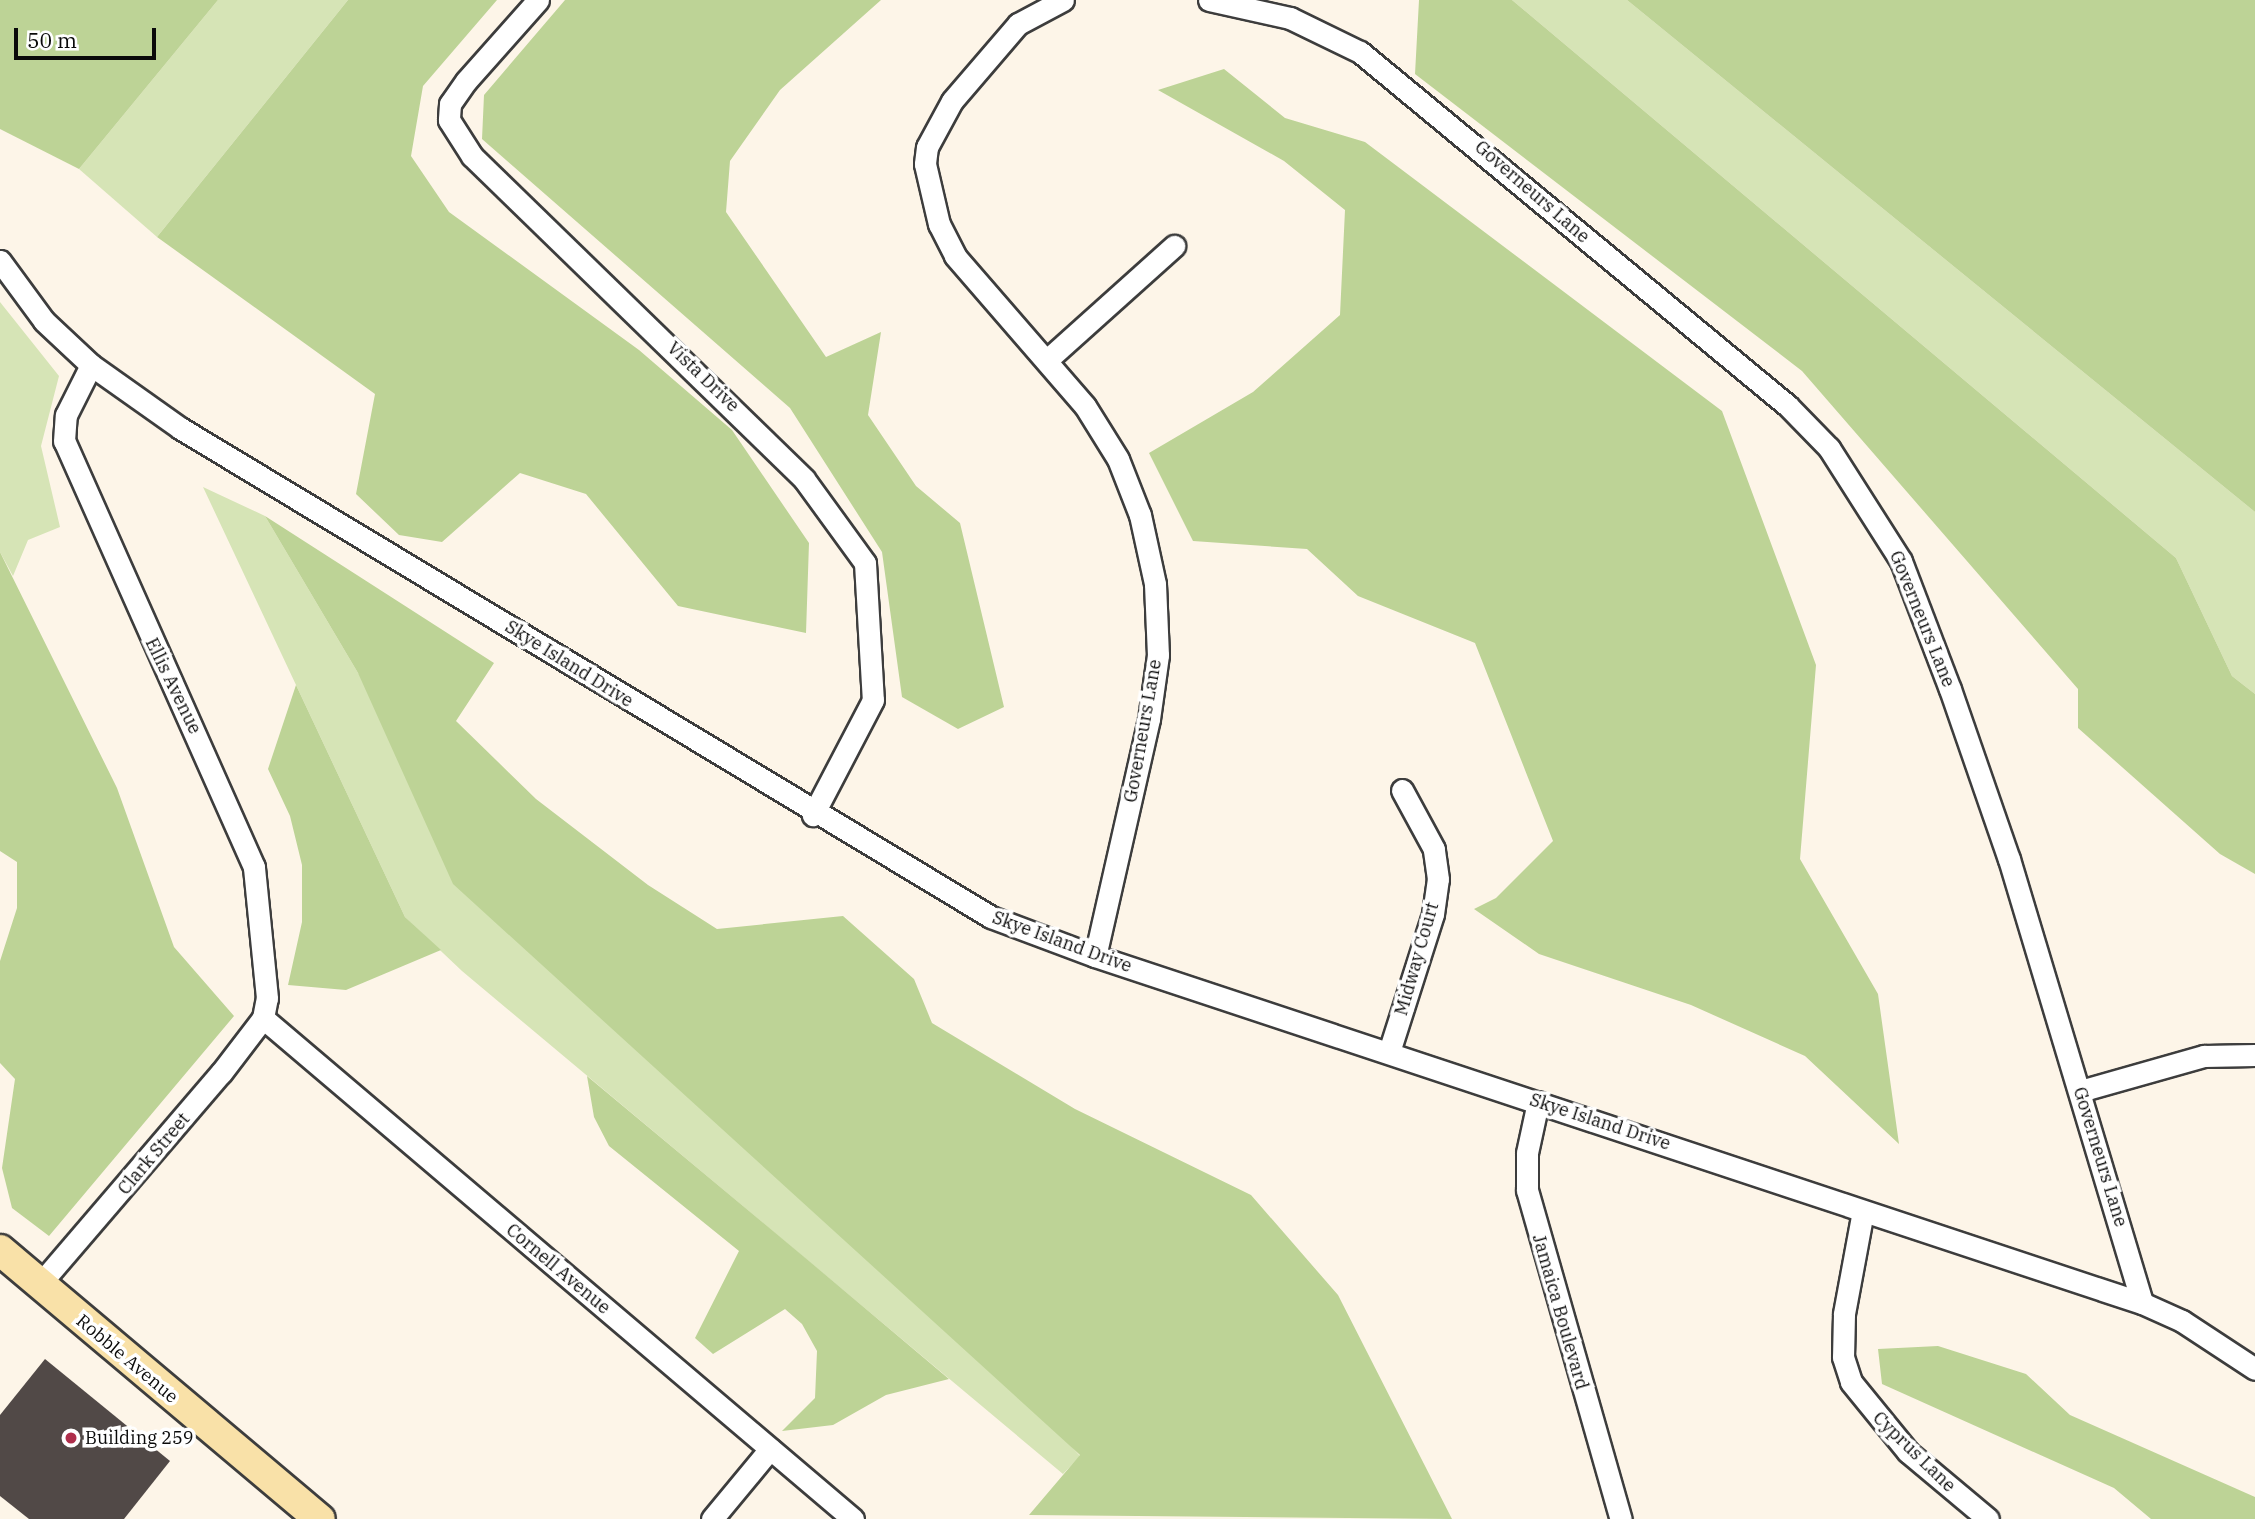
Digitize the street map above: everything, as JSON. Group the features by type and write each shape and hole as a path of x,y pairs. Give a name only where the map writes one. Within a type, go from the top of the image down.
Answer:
{"street":[{"name":"Vista Drive","path":"538,0 466,81 450,104 449,120 472,156 804,479 865,563 873,700 813,815"},
{"name":"Governeurs Lane","path":"1063,0 1018,23 952,101 927,147 925,164 939,224 955,257 1047,360 1118,459 1140,515 1156,597 1158,655 1149,719 1095,956"},
{"name":"Governeurs Lane","path":"1209,0 1290,18 1360,52 1788,406 1829,448 1901,561 2009,859 2142,1303"},
{"path":"1047,360 1174,246"},
{"name":"Skye Island Drive","path":"0,261 44,321 91,365 180,428 813,815 991,917 1095,956 2142,1303 2182,1321 2255,1369"},
{"name":"Ellis Avenue","path":"91,365 66,415 64,441 254,867 267,998 263,1018"},
{"name":"Midway Court","path":"1389,1052 1433,914 1438,879 1434,849 1402,790"},
{"name":"Clark Street","path":"40,1285 263,1018"},
{"name":"Cornell Avenue","path":"263,1018 853,1519"},
{"path":"2080,1091 2204,1056 2255,1055"},
{"name":"Jamaica Boulevard","path":"1538,1102 1527,1153 1527,1190 1621,1519"},
{"name":"Cyprus Lane","path":"1863,1211 1844,1314 1843,1357 1851,1382 1908,1452 1988,1519"},
{"name":"Robble Avenue","path":"0,1251 320,1519"},
{"path":"712,1519 770,1449"}],"green space":[{"path":"0,0 218,0 79,169 0,129"},
{"path":"218,0 348,0 157,237 79,169"},
{"path":"348,0 497,0 423,86 411,156 449,212 639,350 732,430 809,543 806,633 678,606 586,494 520,473 442,542 399,535 356,494 375,394 157,237"},
{"path":"565,0 881,0 780,90 730,161 726,212 826,357 881,332 868,415 916,486 960,523 1004,707 958,729 902,697 882,552 790,408 482,139 484,95"},
{"path":"1419,0 1512,0 2176,558 2232,676 2255,694 2255,874 2220,854 2078,728 2078,689 1802,371 1415,74"},
{"path":"1512,0 1627,0 2255,512 2255,694 2232,676 2176,558"},
{"path":"1627,0 2255,0 2255,512"},
{"path":"1224,69 1285,118 1365,142 1722,411 1816,665 1800,859 1878,994 1899,1144 1805,1056 1691,1005 1539,954 1474,909 1496,898 1553,841 1475,643 1358,596 1307,549 1193,541 1149,453 1253,392 1340,315 1345,210 1284,161 1158,90"},
{"path":"0,302 59,376 41,446 60,527 28,540 13,576 0,552"},
{"path":"203,487 265,516 358,673 1080,1456 1063,1474 462,971 405,917"},
{"path":"265,516 494,663 456,721 536,799 648,885 717,929 843,916 914,979 932,1023 1075,1109 1251,1195 1338,1295 1452,1519 1029,1515 1080,1455 453,884 358,673"},
{"path":"0,552 117,788 174,947 234,1016 49,1236 12,1208 2,1168 15,1079 0,1063 0,961 17,908 17,862 0,851"},
{"path":"296,685 405,917 441,950 346,990 288,985 302,922 302,865 290,816 268,769"},
{"path":"587,1076 949,1379 886,1395 833,1425 782,1431 815,1398 817,1351 802,1324 785,1309 713,1354 695,1338 739,1251 609,1146 594,1117"},
{"path":"1938,1346 2026,1374 2070,1415 2255,1497 2255,1519 2151,1519 2114,1488 1882,1384 1878,1349"}],"building":[{"name":"Building 259","path":"45,1359 170,1461 124,1519 29,1519 0,1496 0,1415"}],"place":[{"name":"Building 259","path":"71,1438"}]}
